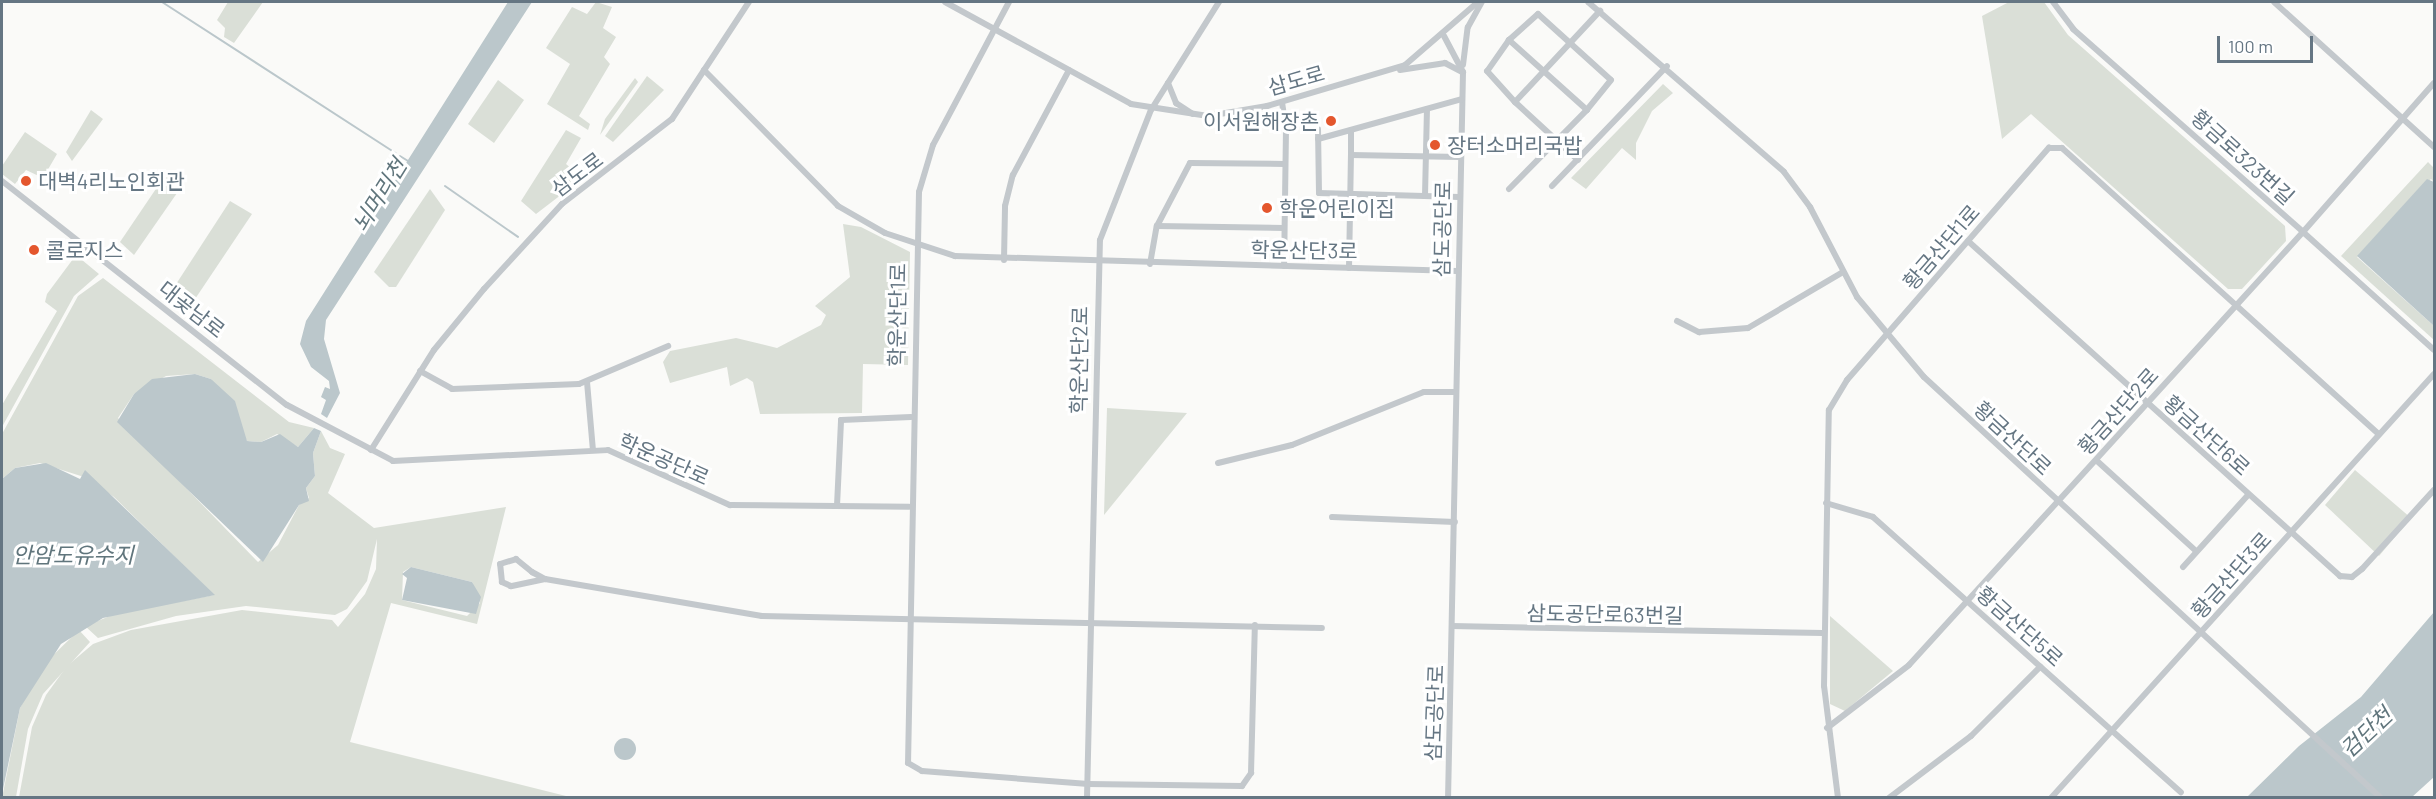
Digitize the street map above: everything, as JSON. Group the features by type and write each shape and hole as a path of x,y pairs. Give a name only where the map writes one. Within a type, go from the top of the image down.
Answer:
{"street":[{"name":"삼도로","path":"371,450 420,371 552,214 672,119 749,2"},
{"name":"삼도로","path":"945,2 1069,70 1151,110 1196,116 1282,102 1378,74 1414,60 1480,2"},
{"name":"학운산단1로","path":"1009,2 992,28 928,154 919,192 911,417 905,753 912,767 1088,784"},
{"name":"학운산단2로","path":"1087,798 1097,263 1107,213 1151,110 1219,2"},
{"path":"1378,74 1441,63 1463,72 1468,27 1480,2"},
{"name":"황금산단로","path":"1588,2 1667,66 1784,172 1810,207 1843,272 1886,336 2058,502 2381,798"},
{"name":"황금로323번길","path":"2053,2 2073,29 2303,232 2434,83"},
{"path":"2274,2 2434,147"},
{"path":"1515,102 1600,11"},
{"path":"1509,189 1557,140 1587,110 1611,80 1538,15 1509,40 1487,71 1515,102 1557,140 1578,160"},
{"name":"삼도공단로","path":"1444,36 1463,72 1457,271 1455,522 1448,798"},
{"path":"1509,40 1587,110"},
{"path":"1552,186 1667,66"},
{"name":"학운산단3로","path":"704,70 811,183 849,214 916,245 963,257 1004,260 1457,271"},
{"path":"1004,260 1013,175 1069,70"},
{"path":"1168,83 1176,103 1196,116"},
{"path":"1318,139 1462,99"},
{"path":"1282,102 1285,164 1284,266"},
{"path":"1425,196 1427,109"},
{"path":"1318,129 1319,193 1459,197"},
{"path":"1349,268 1352,130"},
{"name":"황금산단1로","path":"1838,798 1827,728 1823,633 1826,503 1832,400 2049,148 2058,146 2238,303 2379,434"},
{"path":"1351,155 1460,157"},
{"path":"1150,264 1157,226 1190,163 1285,164"},
{"name":"대곶남로","path":"2,181 281,401 371,450"},
{"path":"1157,226 1284,228"},
{"path":"2303,232 2434,350"},
{"name":"황금산단2로","path":"1827,728 1894,679 1968,601 2303,232"},
{"name":"황금산단6로","path":"1968,242 2290,533 2347,577 2362,569 2434,490"},
{"path":"1677,321 1699,332 1748,328 1843,272"},
{"path":"420,371 452,389 587,382 668,346"},
{"name":"황금산단3로","path":"2051,798 2434,374"},
{"path":"587,382 593,450"},
{"path":"1218,463 1292,445 1424,392 1456,392"},
{"path":"837,506 841,420 911,417"},
{"name":"학운공단로","path":"371,450 400,463 593,450 618,453 730,505 909,507"},
{"path":"2096,460 2196,551"},
{"path":"2183,567 2248,495"},
{"name":"황금산단5로","path":"1826,503 1873,517 2181,792"},
{"path":"1332,517 1455,522"},
{"path":"545,579 516,559 504,561 498,569 502,582 511,586 545,579 736,613 908,619 1090,620 1322,628"},
{"path":"1088,784 1217,787 1248,782 1255,626"},
{"name":"삼도공단로63번길","path":"1452,626 1758,634 1823,633"},
{"path":"1890,798 1971,736 2040,667"}],"shaded area":[{"path":"228,2 263,2 234,43 224,37 225,28 217,20"},
{"path":"596,2 612,7 603,28 616,37 604,57 610,64 579,116 590,124 588,130 547,104 570,64 546,48 572,7 587,14"},
{"path":"2009,2 2044,2 2068,35 2285,226 2286,241 2242,289 2228,289 2031,114 2002,139 1982,16"},
{"path":"647,76 664,90 613,142 605,136"},
{"path":"635,78 638,82 600,135 605,119"},
{"path":"498,80 524,100 494,143 468,124"},
{"path":"1663,84 1673,93 1652,111 1636,143 1636,160 1622,148 1586,189 1571,178"},
{"path":"91,110 103,119 72,161 66,152"},
{"path":"566,130 581,138 566,164 583,178 536,214 521,201"},
{"path":"25,132 57,154 43,178 26,170 15,184 2,174 2,166"},
{"path":"2428,162 2434,168 2434,182 2431,179 2409,200 2357,257 2434,326 2434,340 2341,256"},
{"path":"168,171 184,183 134,255 120,242"},
{"path":"430,189 445,210 396,287 389,287 374,272"},
{"path":"230,201 252,214 187,311 169,295"},
{"path":"843,224 861,227 910,252 908,365 863,364 862,413 760,414 753,382 747,378 730,386 727,367 670,383 663,362 670,351 736,338 777,348 821,325 826,315 815,306 850,277"},
{"path":"76,255 99,274 74,296 2,427 2,405 57,311 45,302 47,294"},
{"path":"103,278 289,422 314,428 298,447 277,434 261,442 247,441 211,379 195,374 166,376 134,394 118,418 258,562 278,545 299,505 309,498 306,488 315,476 313,453 321,431 330,448 345,454 328,493 374,528 506,507 477,624 391,603 350,742 570,797 19,797 32,727 46,695 67,666 93,644 131,630 242,610 332,620 338,627 365,594 376,569 377,539 367,581 347,609 335,615 246,606 176,616 98,638 85,626 115,614 214,595 114,497 84,477 40,463 15,468 2,479 2,434 78,296","holes":["411,567 472,582 480,603 467,616 402,600 403,572"]},
{"path":"1107,408 1187,413 1104,515"},
{"path":"2355,470 2411,518 2379,556 2325,505"},
{"path":"1830,616 1893,671 1845,711 1830,704"},
{"path":"79,630 90,642 43,694 28,729 16,797 2,798 20,708 42,666"}],"water":[{"path":"508,2 532,2 326,320 324,339 340,393 327,418 321,414 326,400 321,397 325,387 330,389 329,381 311,367 300,344 306,321"},
{"path":"2427,179 2434,182 2434,326 2357,256"},
{"path":"195,374 211,379 235,401 247,441 261,442 280,434 298,447 314,428 321,431 313,453 315,476 306,488 309,501 299,505 263,562 117,422 134,394 152,379"},
{"name":"안암도유수지","path":"46,463 80,479 85,470 215,595 103,618 61,644 20,708 2,794 2,479 15,468"},
{"path":"411,567 472,582 481,597 476,614 402,600 407,578 402,574"},
{"name":"검단천","path":"2434,612 2434,777 2412,797 2246,798 2299,746 2361,697"},
{"path":"625,738 633,741 636,749 633,757 625,760 617,757 614,749 617,741"}],"waterway":[{"name":"뇌머리천","path":"162,2 395,153"},
{"name":"뇌머리천","path":"400,156 408,161"},
{"path":"445,186 518,237"}],"place":[{"name":"이서원해장촌","path":"1331,121"},
{"name":"장터소머리국밥","path":"1435,145"},
{"name":"대벽4리노인회관","path":"26,181"},
{"name":"학운어린이집","path":"1267,208"},
{"name":"콜로지스","path":"34,250"}]}
